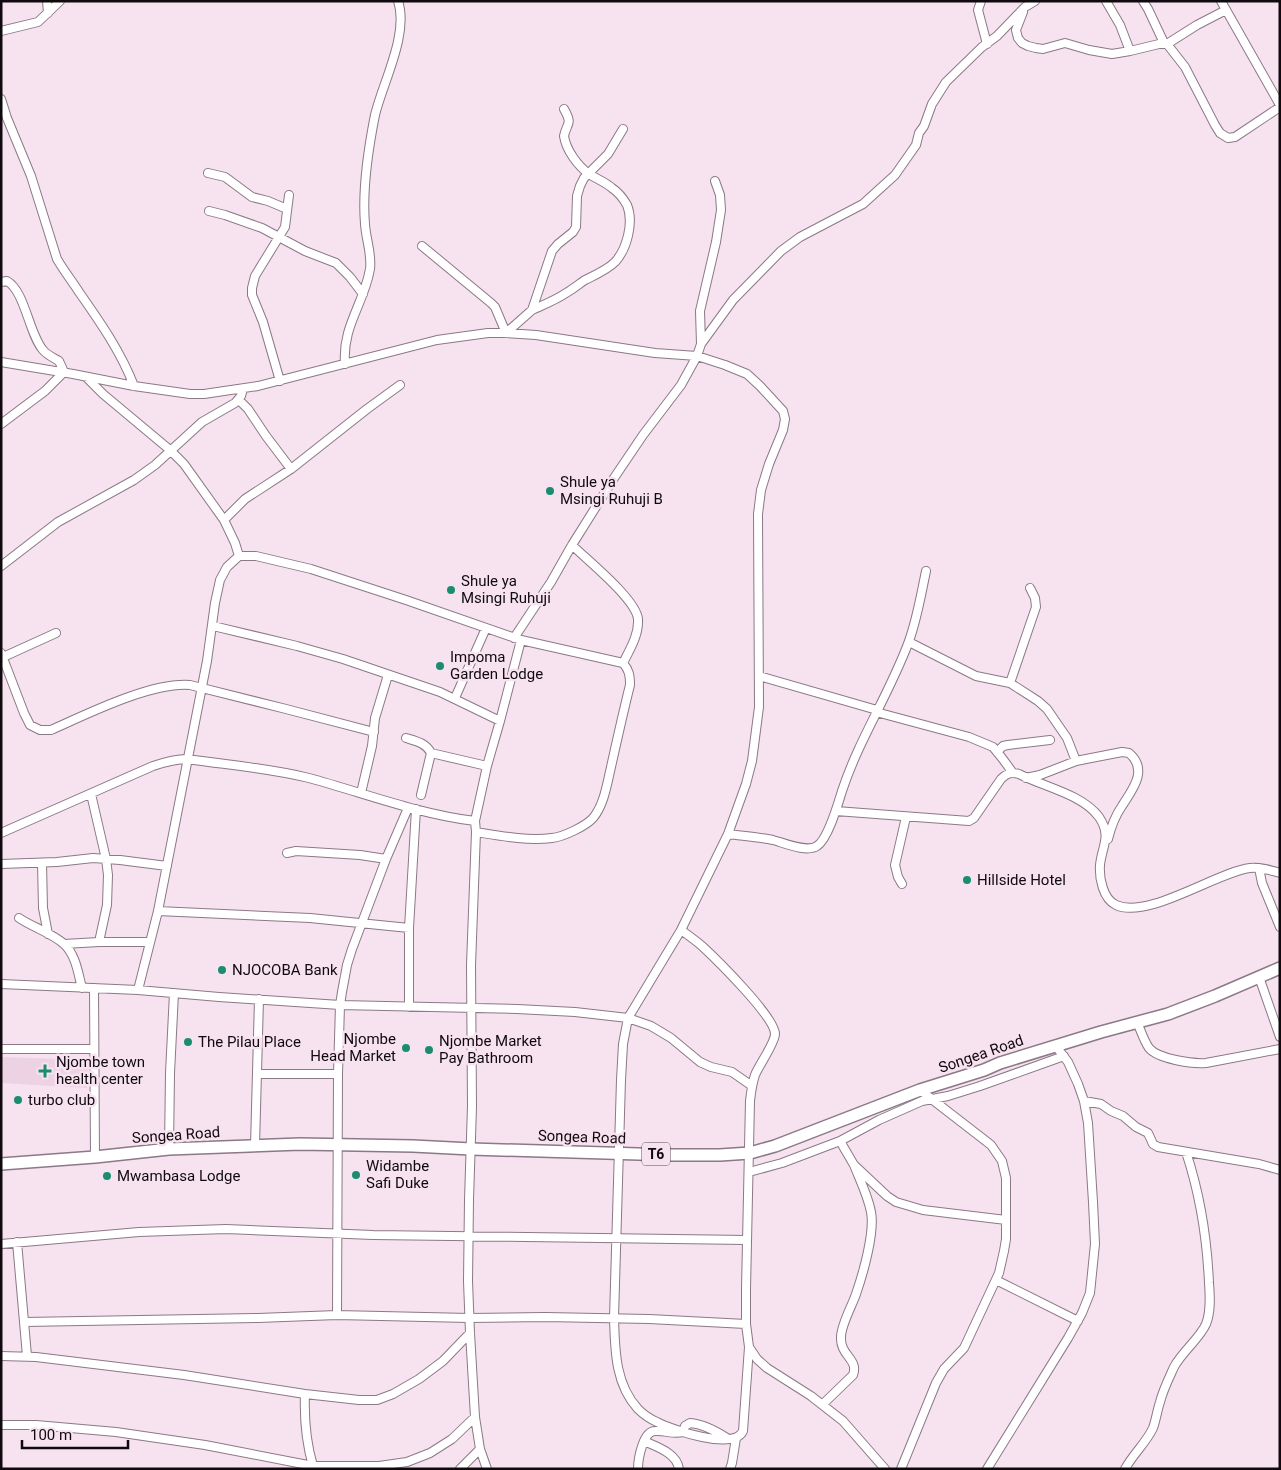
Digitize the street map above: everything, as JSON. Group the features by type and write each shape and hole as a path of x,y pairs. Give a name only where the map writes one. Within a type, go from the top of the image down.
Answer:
{"highway":[{"name":"Songea Road","path":"1,1164 169,1149 338,1144 619,1153 720,1155 750,1153 775,1146 920,1090 984,1070 1000,1063 1054,1045 1177,1010 1280,968"}],"street":[{"path":"47,1 48,13"},
{"path":"1,31 38,22 60,1"},
{"path":"344,364 345,340 348,328 363,294 370,268 370,254 364,225 366,173 378,104 397,46 401,18 401,8 398,1"},
{"path":"981,1 978,10 987,44"},
{"path":"487,1469 480,1449 475,1417 469,1318 468,1236 472,1106 471,965 475,821 518,639 572,545 627,458 681,385 701,344 733,300 781,251 800,237 863,204 894,175 916,145 919,133 924,126 932,104 946,82 997,36 1025,7 1035,1"},
{"path":"1106,1 1120,25 1130,51"},
{"path":"1144,1 1166,44 1185,66 1215,125 1222,135 1228,138 1235,137 1280,104 1221,1"},
{"path":"1025,7 1016,30 1018,38 1022,43 1043,49 1065,43 1104,53 1118,53 1166,44 1226,10"},
{"path":"1,99 31,176 57,259 120,354 134,386"},
{"path":"506,333 532,310 566,293 611,265 622,253 626,242 630,226 626,204 611,187 589,174 575,159 564,141 564,132 569,124 569,120 564,109"},
{"path":"532,310 552,251 576,227 577,196 584,178 608,154 624,129"},
{"path":"208,174 225,178 252,197 287,209"},
{"path":"701,344 700,311 716,242 721,210 720,195 715,181"},
{"path":"280,381 265,329 252,295 252,288 255,276 285,227 289,195"},
{"path":"209,211 244,221 336,264 350,277 363,294"},
{"path":"422,246 491,303 506,333"},
{"path":"1,282 7,281 13,285 39,344 48,355 59,361 64,372"},
{"path":"1,362 190,394 219,393 280,381 437,340 488,333 506,333 536,335 655,353 696,356 725,364 747,374 783,411 785,419 783,430 761,490 758,514 759,707 752,761 728,834 680,930 628,1018 623,1044 621,1071 614,1338 622,1385 638,1409 655,1422 711,1439 732,1439 743,1431 749,1347 746,1324 750,1101 756,1074 772,1045 775,1034 772,1025 725,968 680,930"},
{"path":"1,424 44,391 64,372"},
{"path":"86,377 184,464 224,520 239,556"},
{"path":"224,520 245,500 291,469 400,385"},
{"path":"1,566 58,522 134,480 154,465 202,422 239,400 243,389"},
{"path":"239,400 248,409 291,469"},
{"path":"572,545 634,609 638,619 634,642 623,662"},
{"path":"138,990 158,912 213,626 220,580 227,567 239,556 256,556 311,569 518,639 623,662 629,670 630,685 605,792 598,810 592,819 568,834 554,838 504,837 476,832"},
{"path":"728,834 773,840 799,847 816,847 822,842 836,811 855,755 886,694 908,642 920,603 926,571"},
{"path":"1010,683 1036,607 1035,598 1030,588"},
{"path":"213,626 297,646 388,675 455,698 500,721"},
{"path":"455,698 486,628"},
{"path":"56,633 2,656 30,725 40,730 51,730 130,697 179,684 374,732"},
{"path":"908,642 976,676 1010,683 1038,700 1047,709 1067,738 1076,761"},
{"path":"361,793 374,732 375,718 388,675"},
{"path":"759,676 969,737 993,747 1012,773"},
{"path":"406,738 424,744 431,753 421,795"},
{"path":"997,752 1003,746 1050,740"},
{"path":"1026,778 1040,775 1076,761 1122,752 1128,753 1137,763 1138,776 1135,787 1112,824 1100,864 1101,883 1111,901 1119,906 1129,908 1148,905 1248,868 1259,868 1280,873"},
{"path":"431,753 487,766"},
{"path":"1,833 168,760 188,759 286,772 446,817 475,821"},
{"path":"836,811 969,821 974,818 1001,779 1006,774 1012,773 1069,796 1088,807 1099,818 1105,831 1106,843"},
{"path":"91,794 100,839 106,858 108,875 107,905 99,942"},
{"path":"338,1315 338,1074 340,1005 347,965 386,859 412,808"},
{"path":"409,1007 412,808"},
{"path":"902,884 895,865 906,817"},
{"path":"287,853 296,851 360,855 386,859"},
{"path":"1,864 106,858 167,866"},
{"path":"42,863 42,896 48,934"},
{"path":"1259,868 1262,883 1280,927"},
{"path":"158,912 310,918 409,928"},
{"path":"18,918 64,944 77,966 82,988"},
{"path":"64,944 150,942"},
{"path":"1259,977 1280,1037"},
{"path":"1,984 138,990 340,1005 574,1012 628,1018 651,1026 671,1038 700,1062 732,1072 752,1086"},
{"path":"94,988 95,1157"},
{"path":"169,1149 174,993"},
{"path":"254,1146 259,999"},
{"path":"1137,1022 1150,1049 1155,1053 1194,1064 1280,1049"},
{"path":"987,1469 1078,1321 1090,1293 1095,1244 1088,1123 1084,1101 1078,1084 1064,1056 1054,1045"},
{"path":"1,1049 93,1049"},
{"path":"749,1172 782,1163 840,1141 893,1114 931,1098 948,1096 980,1086 1064,1056"},
{"path":"257,1074 338,1074"},
{"path":"901,1469 936,1383 944,1369 964,1348 996,1280 1004,1251 1006,1220 1005,1169 998,1153 986,1140 920,1090"},
{"path":"1084,1101 1100,1104 1110,1111 1123,1116 1136,1127 1148,1133 1155,1145 1259,1164 1280,1170"},
{"path":"823,1404 853,1375 855,1369 853,1362 846,1356 841,1338 858,1289 869,1247 872,1221 867,1197 854,1165 840,1141"},
{"path":"1125,1469 1149,1437 1175,1366 1206,1325 1210,1299 1205,1239 1197,1193 1186,1152"},
{"path":"854,1165 896,1202 939,1213 1006,1220"},
{"path":"1,1244 98,1235 226,1229 338,1234 747,1240"},
{"path":"17,1242 27,1356"},
{"path":"996,1280 1078,1321"},
{"path":"24,1322 183,1320 338,1315 469,1318 614,1318 746,1324"},
{"path":"1,1356 27,1356 176,1374 305,1394 377,1400 393,1394 443,1361 470,1333"},
{"path":"749,1347 757,1359 767,1368 823,1404 843,1421 885,1469"},
{"path":"305,1394 305,1432 313,1466"},
{"path":"1,1425 36,1424 116,1432 214,1446 313,1466 346,1468 394,1465 421,1458 452,1439 475,1417"},
{"path":"683,1432 685,1426 690,1423 697,1423 732,1439"},
{"path":"638,1469 638,1460 647,1435 655,1431 674,1434 683,1432"},
{"path":"730,1469 732,1439"},
{"path":"644,1441 672,1456 677,1462 679,1469"},
{"path":"460,1469 480,1449"}],"shaded area":[{"name":"Njombe town health center","path":"1,1057 88,1060 87,1088 1,1083"}],"place":[{"name":"Shule ya Msingi Ruhuji B","path":"550,491"},
{"name":"Shule ya Msingi Ruhuji","path":"451,590"},
{"name":"Impoma Garden Lodge","path":"440,666"},
{"name":"Hillside Hotel","path":"967,880"},
{"name":"NJOCOBA Bank","path":"222,970"},
{"name":"The Pilau Place","path":"188,1042"},
{"name":"Njombe Head Market","path":"406,1048"},
{"name":"Njombe Market Pay Bathroom","path":"429,1050"},
{"name":"Njombe town health center","path":"45,1071"},
{"name":"turbo club","path":"18,1100"},
{"name":"Widambe Safi Duke","path":"356,1175"},
{"name":"Mwambasa Lodge","path":"107,1176"}]}
